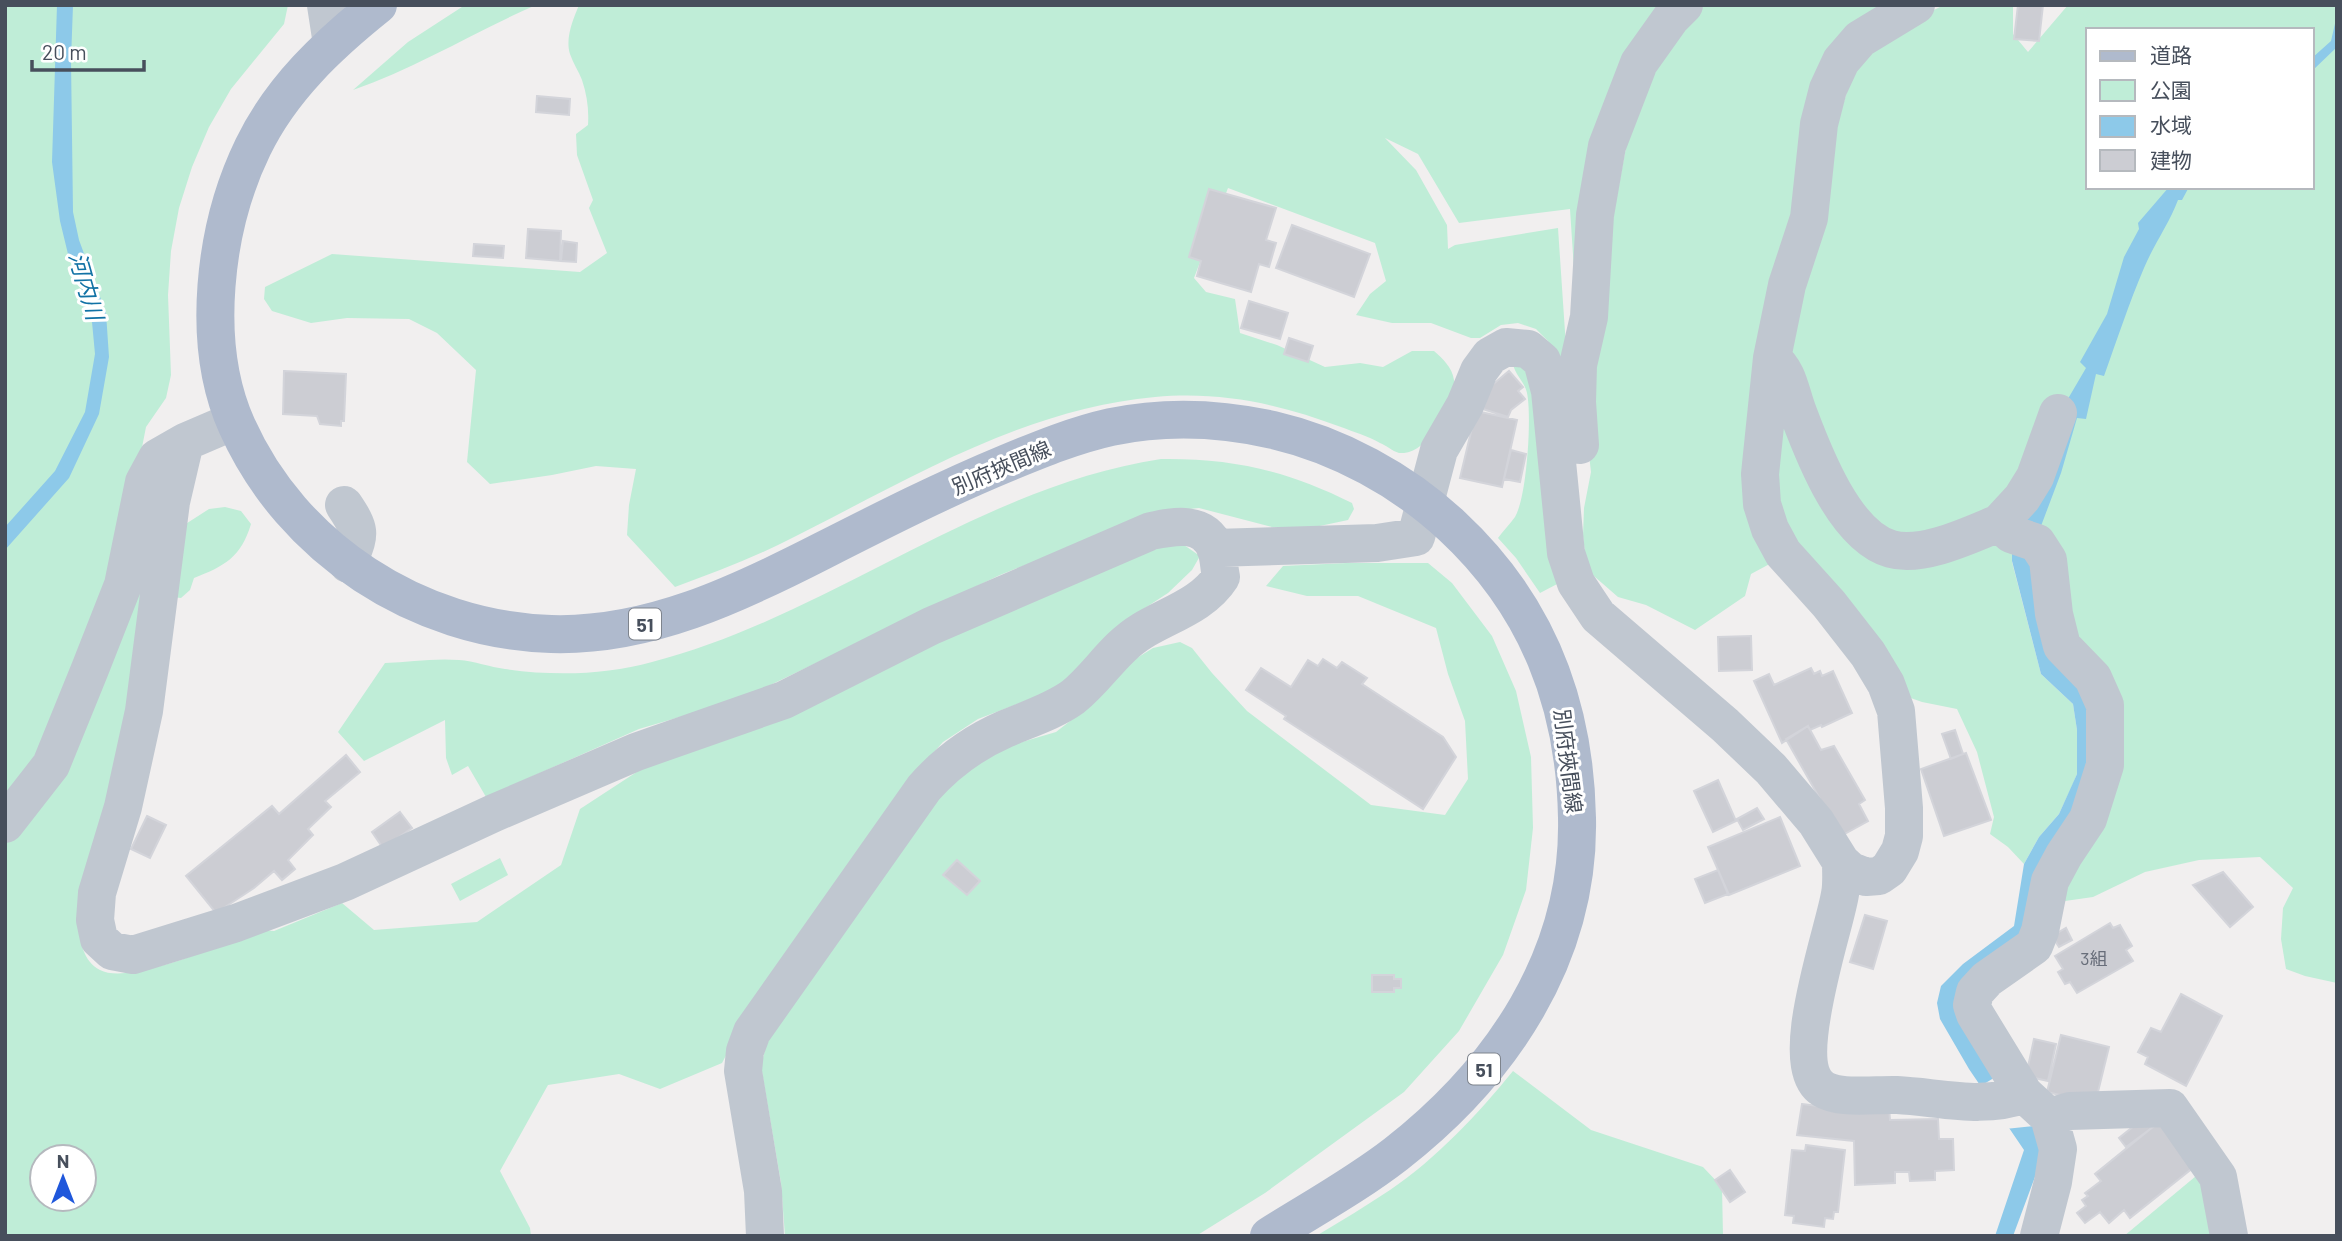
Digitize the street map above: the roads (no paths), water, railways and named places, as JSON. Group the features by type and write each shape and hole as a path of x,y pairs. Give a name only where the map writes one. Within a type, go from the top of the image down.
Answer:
{"main road":[{"name":"別府挾間線","path":"378,5 332,44 294,85 271,115 237,183 226,220 215,296 223,381 234,421 256,462 282,500 313,534 348,564 386,589 428,609 512,631 555,634 598,632 640,625 730,596 915,503 1075,437 1116,426 1200,419 1234,422 1289,434 1331,449 1371,468 1427,502 1475,548 1513,596 1548,660 1559,689 1571,750 1577,818 1574,864 1563,921 1545,971 1511,1036 1457,1099 1419,1135 1353,1185 1269,1236"}],"street":[{"path":"326,5 332,44"},
{"path":"1564,519 1583,482 1577,402 1578,365 1589,317 1595,215 1607,146 1639,63 1671,18 1684,5"},
{"path":"1215,548 1377,543 1416,537 1439,450 1465,405 1479,371 1490,356 1506,347 1528,349 1542,361 1550,391 1569,595 1598,616 1725,725 1771,769 1815,822 1841,862 1851,871 1866,877 1880,876 1889,869 1900,851 1904,836 1896,711 1886,684 1868,654 1783,553 1770,529 1762,504 1760,474 1772,358 1787,285 1809,218 1819,124 1828,89 1841,61 1860,39 1916,5"},
{"path":"1772,358 1783,368 1824,478 1849,515 1868,535 1889,549 1908,551 1962,539 2016,533 2048,560 2054,614 2062,646 2093,678 2105,705 2105,765 2088,819 2050,881 2040,931 2034,946 1987,979 1975,992 1972,1005 2020,1102 2058,1149 2053,1182 2039,1236"},
{"path":"2016,533 2021,499 2035,477 2058,413"},
{"path":"5,824 51,765 123,585 144,482 157,458 185,442 234,421"},
{"path":"185,442 172,502 144,711 123,807 97,893 96,920 99,939 112,951 133,955 236,923 345,882 494,813 636,752 784,700 931,626 1151,531 1177,526 1199,529 1215,548 1221,577 1212,590 1198,601 1141,631 1113,654 1073,696 1044,714 965,749 942,767 923,788 752,1032 745,1051 743,1070 763,1191 765,1236"},
{"path":"344,505 356,523 359,536 348,564"},
{"path":"1841,862 1840,894 1824,951 1810,1032 1809,1069 1812,1078 1826,1092 2020,1102 2070,1111 2170,1108 2218,1177 2230,1236"}],"water":[{"name":"河内川","path":"57,5 73,5 73,212 79,240 106,313 109,357 99,414 69,478 5,550 5,527 55,471 85,412 95,354 92,322 68,254 60,221 52,162"},
{"path":"2337,15 2337,47 2314,69 2314,56 2331,41"},
{"path":"2167,189 2188,189 2182,200 2178,200 2148,259 2104,376 2096,374 2086,419 2077,418 2061,473 2041,526 2068,661 2100,736 2036,924 1963,996 2041,1140 2042,1158 2013,1236 1995,1236 2024,1150 1969,1069 1940,1019 1937,1003 1941,986 1963,964 2014,926 2024,864 2039,837 2059,814 2077,774 2077,730 2073,704 2041,674 2012,561 2012,542 2062,409 2086,368 2080,362 2107,314 2124,257 2139,229 2138,223"}]}
